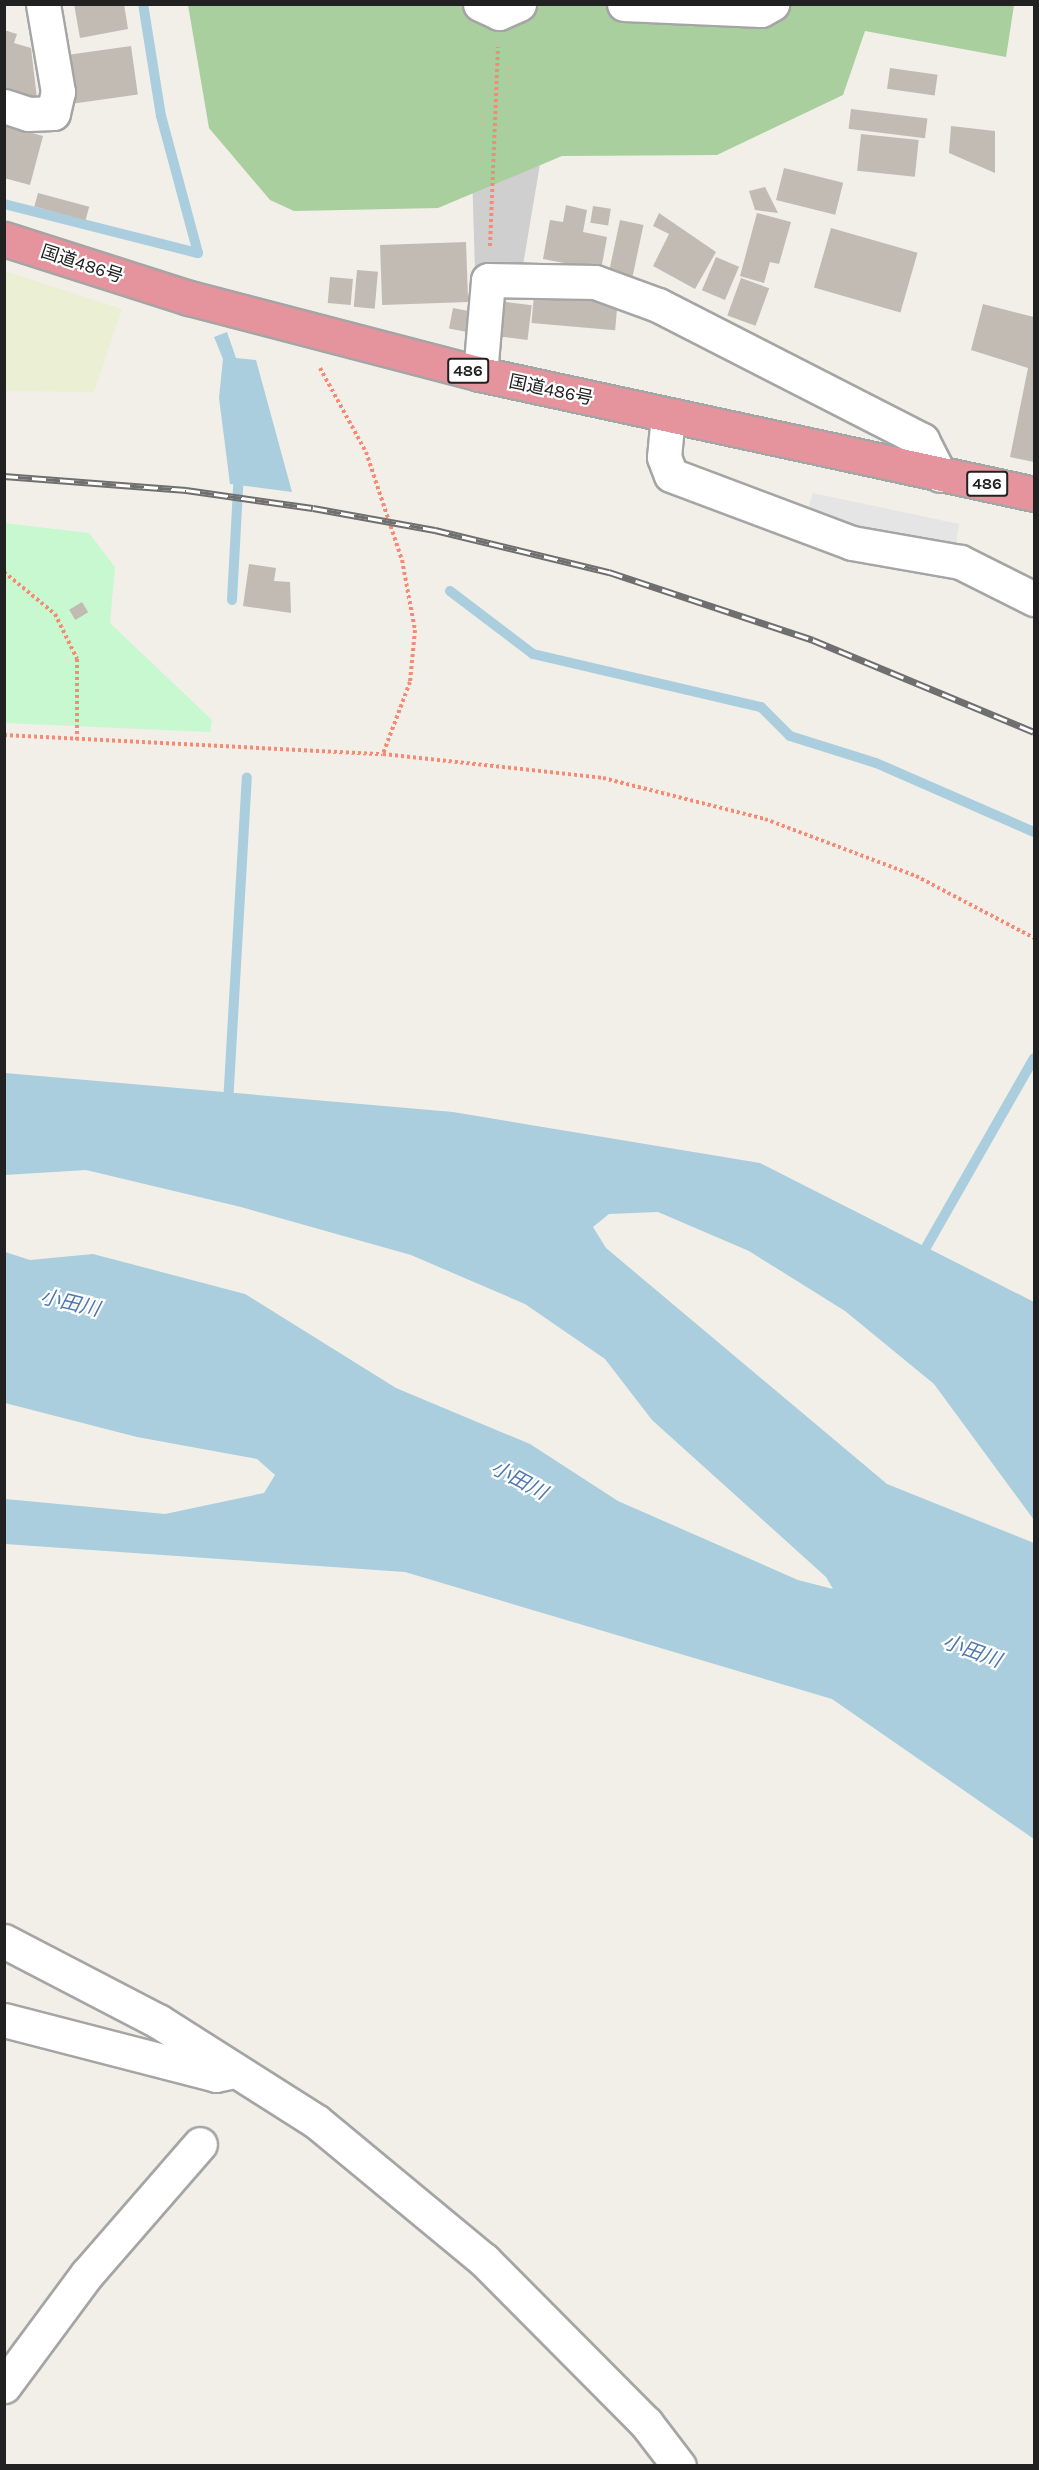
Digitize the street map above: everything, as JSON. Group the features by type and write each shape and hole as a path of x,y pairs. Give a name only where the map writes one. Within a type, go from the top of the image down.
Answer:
{"highway":[{"name":"国道486号","path":"4,239 309,329 480,374 1035,494"}],"street":[{"path":"4,106 28,114 52,113 58,92 43,4"},
{"path":"624,4 761,9 772,4"},
{"path":"480,374 488,280 595,282 658,305 922,440 940,475"},
{"path":"668,415 664,457 671,475 852,543 960,562 1035,599"},
{"path":"4,1941 158,2021 317,2122 484,2260 646,2423 679,2466"},
{"path":"4,2020 216,2075 235,2071"},
{"path":"4,2386 87,2274 200,2144"}],"path":[{"path":"488,280 500,7"},
{"path":"309,329 321,372 366,452 402,560 415,630 410,682 383,754"},
{"path":"4,572 55,614 77,659 77,740"},
{"path":"4,735 383,754 603,778 765,819 916,876 1035,938"}],"shaded area":[{"path":"469,72 553,87 522,271 475,271"},
{"path":"813,493 959,524 951,574 800,534"}],"green space":[{"path":"188,5 1014,5 1006,57 865,31 843,95 717,155 562,156 438,208 294,211 270,200 209,128"},
{"path":"5,271 122,309 94,392 5,391"},
{"path":"4,523 89,533 115,567 110,623 212,720 210,732 5,723"}],"water":[{"path":"227,332 236,358 256,360 292,492 230,484 219,398 223,359 214,337"},
{"name":"小田川","path":"5,1073 453,1112 760,1163 1034,1302 1034,1520 934,1384 845,1311 749,1251 658,1212 609,1214 593,1227 606,1248 887,1484 1034,1543 1034,1839 832,1699 405,1572 5,1544 5,1499 165,1514 264,1493 275,1475 257,1459 137,1437 5,1403 5,1252 30,1260 93,1254 245,1294 396,1388 530,1444 618,1501 798,1580 833,1589 826,1577 652,1420 605,1359 525,1304 411,1255 241,1207 86,1170 5,1175"}],"building":[{"path":"74,4 124,4 128,29 80,38"},
{"path":"4,30 17,34 14,43 31,48 38,107 4,93"},
{"path":"131,46 138,95 70,104 64,55"},
{"path":"890,68 938,75 935,95 887,89"},
{"path":"851,109 927,118 925,138 849,129"},
{"path":"4,125 43,136 30,185 4,178"},
{"path":"951,126 995,131 995,173 949,153"},
{"path":"861,134 919,140 915,177 857,171"},
{"path":"784,168 843,183 835,215 776,200"},
{"path":"765,187 778,213 755,210 749,191"},
{"path":"38,193 89,207 86,220 34,207"},
{"path":"566,205 587,210 583,232 607,237 601,270 543,259 550,220 563,222"},
{"path":"593,206 611,209 608,226 590,223"},
{"path":"659,213 716,252 695,289 653,266 669,234 653,226"},
{"path":"757,213 791,222 779,264 770,262 764,283 740,276"},
{"path":"620,220 643,225 631,282 608,277"},
{"path":"831,228 918,253 900,312 814,288"},
{"path":"466,242 468,302 382,305 380,245"},
{"path":"716,257 739,267 725,300 702,290"},
{"path":"357,270 378,272 375,309 354,307"},
{"path":"330,277 353,279 351,305 328,303"},
{"path":"741,278 769,288 756,326 727,316"},
{"path":"534,294 618,301 615,330 531,323"},
{"path":"498,301 532,305 527,340 494,336"},
{"path":"983,304 1034,317 1034,462 1010,457 1028,368 971,350"},
{"path":"453,308 474,312 470,333 449,329"},
{"path":"249,564 276,568 274,581 290,582 291,613 243,606"},
{"path":"82,602 88,612 75,620 69,610"}],"waterway":[{"path":"4,204 198,253 161,116 143,4"},
{"path":"232,600 239,471"},
{"path":"450,591 533,654 761,707 790,736 876,763 1034,832"},
{"path":"228,1104 247,778"},
{"path":"920,1258 1034,1058"}],"railway":[{"path":"4,476 186,490 313,508 435,530 609,572 813,640 1034,732"}]}
